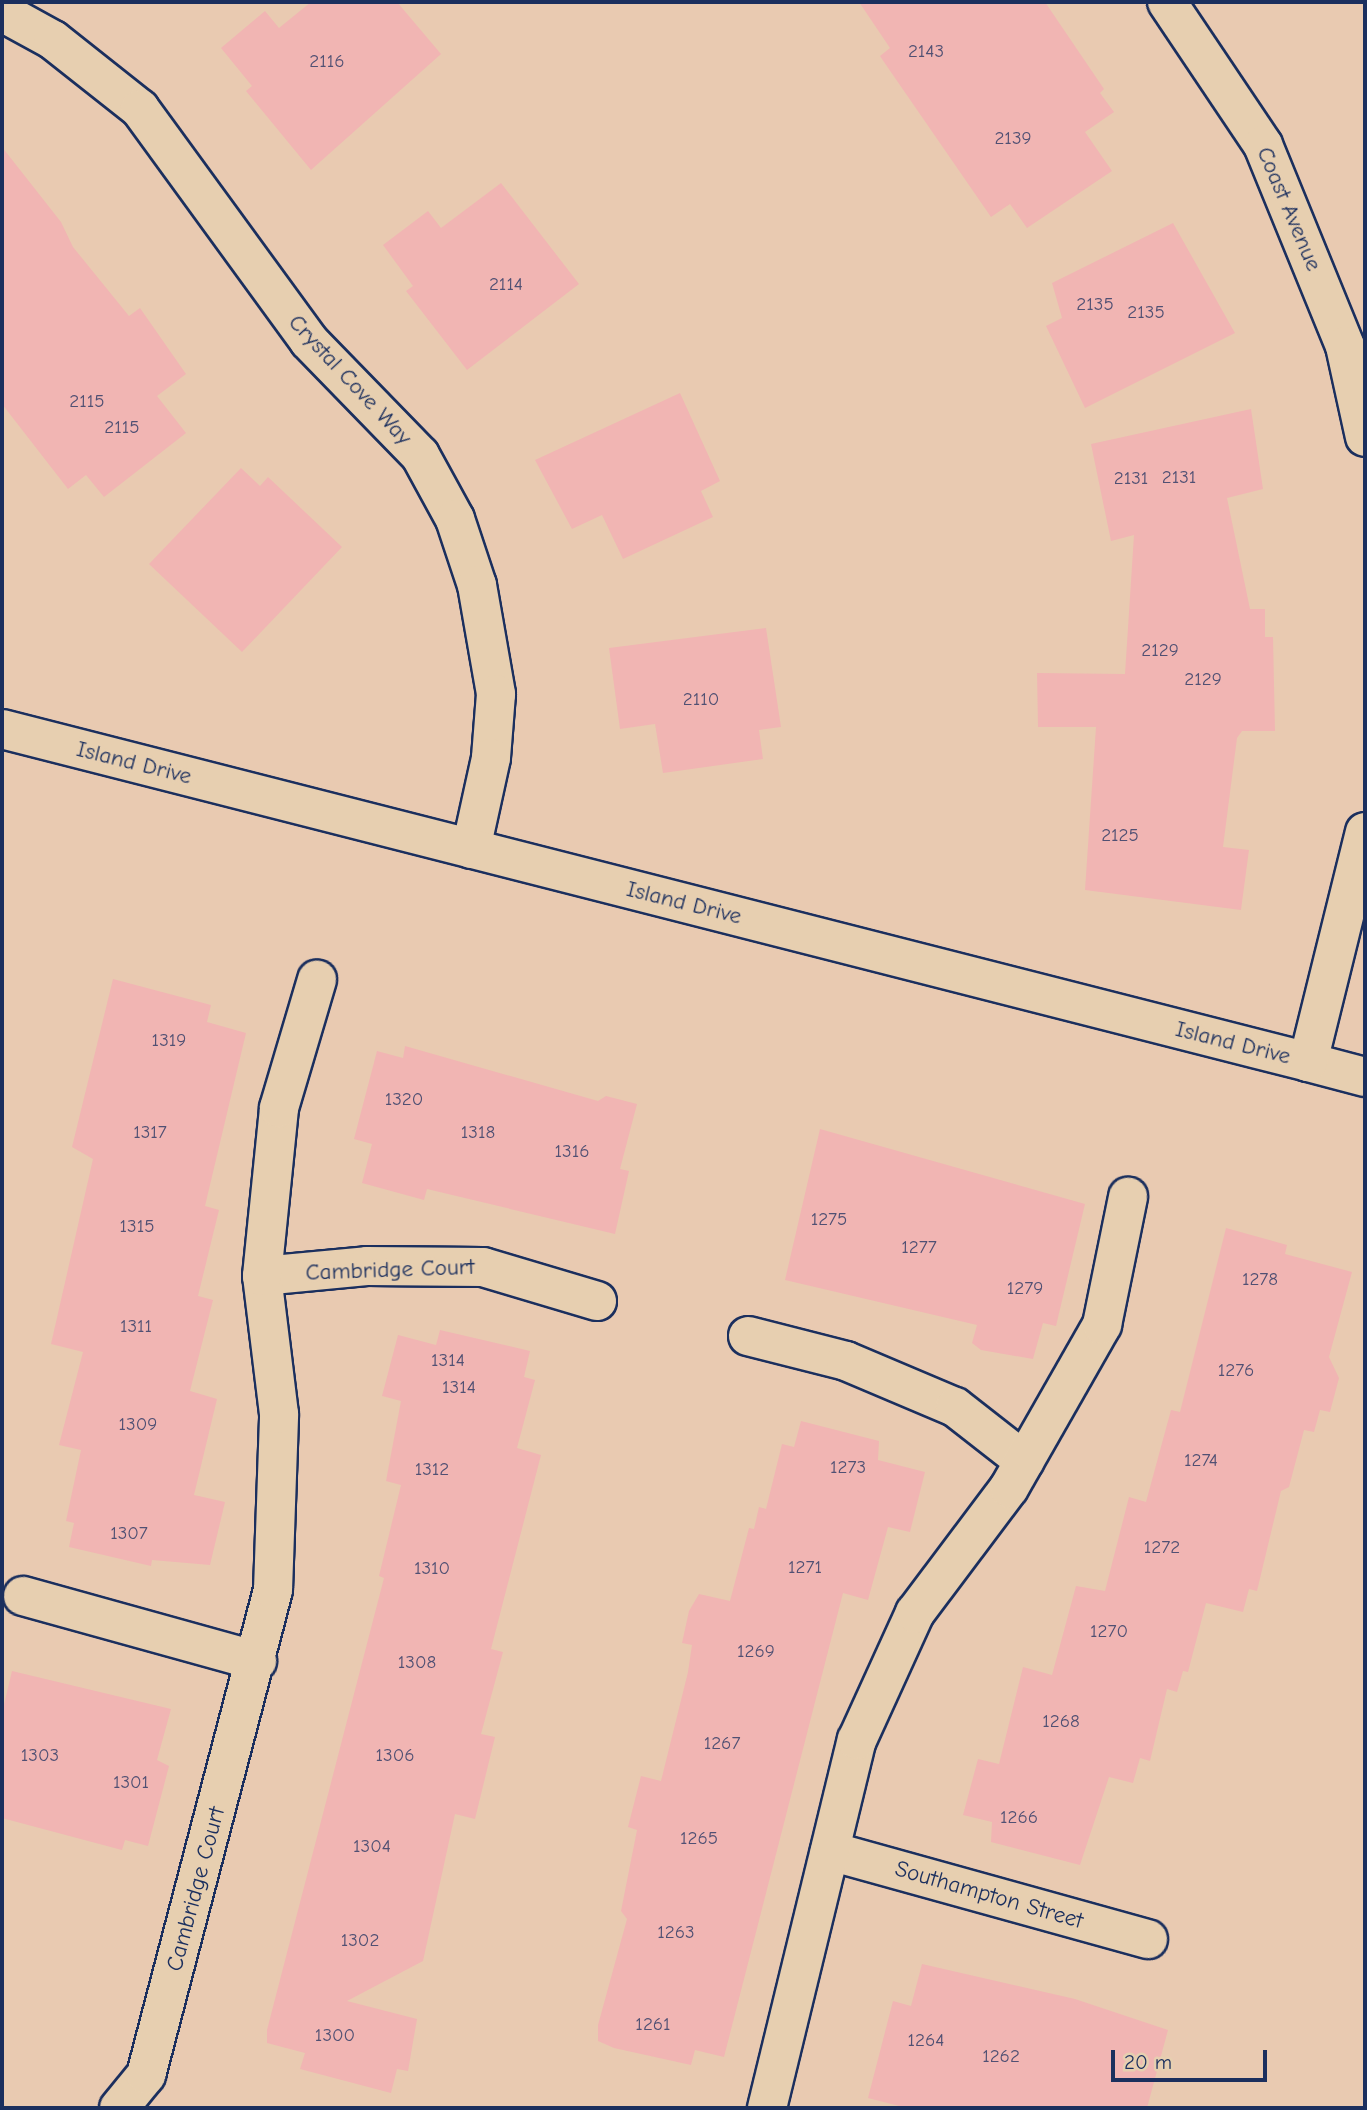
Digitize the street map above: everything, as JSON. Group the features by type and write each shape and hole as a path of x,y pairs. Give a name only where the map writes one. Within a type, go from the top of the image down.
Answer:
{"street":[{"name":"Coast Avenue","path":"1167,2 1262,145 1345,346 1365,437"},
{"name":"Crystal Cove Way","path":"2,12 53,40 140,109 309,341 420,455 444,498 477,585 496,694 491,758 471,849"},
{"name":"Island Drive","path":"2,729 1365,1077"},
{"path":"1308,1062 1365,832"},
{"name":"Cambridge Court","path":"119,2108 146,2075 257,1661 272,1590 279,1414 262,1276 279,1108 317,980"},
{"path":"767,2108 857,1740 915,1613 1024,1461 1102,1325 1128,1198"},
{"name":"Cambridge Court","path":"262,1276 368,1266 483,1267 597,1301"},
{"path":"748,1336 846,1361 955,1407 1024,1461"},
{"path":"23,1596 257,1661"},
{"name":"Southampton Street","path":"830,1850 1148,1939"}],"building":[{"path":"311,2 397,2 441,54 311,170 246,91 252,86 221,48 265,11 279,28"},
{"path":"859,2 1045,2 1104,89 1100,93 1114,112 1085,132 1112,171 1027,228 1010,204 991,217 880,56 890,48"},
{"path":"2,147 61,222 73,247 129,316 140,308 186,374 157,396 186,433 104,497 86,475 68,489 2,404"},
{"path":"501,183 579,284 467,370 406,291 413,286 383,245 428,211 441,228"},
{"path":"1173,223 1235,333 1085,408 1046,326 1062,318 1052,283"},
{"path":"680,393 720,481 701,491 713,517 623,559 602,515 572,529 535,460"},
{"path":"1251,409 1263,489 1227,498 1250,609 1265,609 1265,637 1273,637 1275,731 1242,731 1237,738 1223,847 1249,850 1241,910 1085,890 1096,727 1038,727 1037,673 1125,674 1134,535 1111,541 1091,444"},
{"path":"241,468 260,486 268,477 342,547 242,652 149,564"},
{"path":"766,628 781,727 759,730 763,759 663,773 655,724 620,729 609,648"},
{"path":"113,979 211,1005 207,1022 246,1033 205,1206 219,1210 198,1296 213,1300 190,1391 217,1399 194,1495 225,1502 210,1565 152,1560 151,1566 69,1547 74,1523 66,1521 81,1450 59,1445 83,1352 51,1344 93,1159 72,1147"},
{"path":"405,1046 598,1101 606,1096 637,1104 620,1169 629,1171 615,1234 427,1189 424,1200 362,1183 372,1144 354,1139 377,1051 403,1058"},
{"path":"820,1129 1085,1204 1056,1326 1043,1323 1033,1359 981,1350 972,1343 977,1325 785,1280"},
{"path":"1226,1228 1287,1245 1285,1254 1352,1272 1329,1357 1339,1378 1330,1412 1320,1410 1314,1432 1304,1430 1289,1487 1281,1491 1257,1591 1249,1589 1243,1612 1206,1603 1188,1672 1183,1671 1177,1692 1167,1689 1150,1761 1140,1758 1133,1783 1109,1777 1080,1865 991,1842 992,1822 963,1815 978,1759 999,1764 1023,1667 1052,1675 1076,1586 1105,1591 1129,1497 1146,1502 1171,1410 1180,1412"},
{"path":"440,1330 530,1351 524,1377 535,1380 517,1448 541,1455 491,1649 503,1652 481,1734 495,1737 475,1819 455,1814 423,1961 347,2001 417,2019 408,2071 397,2069 391,2093 300,2069 305,2053 267,2043 267,2030 384,1578 379,1576 401,1485 386,1481 401,1401 382,1396 398,1335 436,1345"},
{"path":"801,1421 879,1441 878,1460 925,1472 910,1532 888,1527 868,1600 843,1593 724,2057 695,2050 691,2065 614,2048 598,2041 598,2025 627,1919 621,1911 637,1830 628,1827 641,1776 661,1781 688,1672 692,1645 682,1643 689,1611 699,1594 730,1601 749,1528 754,1529 759,1507 766,1509 782,1444 794,1447"},
{"path":"12,1671 171,1709 157,1760 169,1766 148,1846 125,1840 122,1850 2,1818 2,1713"},
{"path":"922,1964 1075,1999 1168,2030 1147,2108 907,2108 868,2098 893,2001 911,2006"}]}
